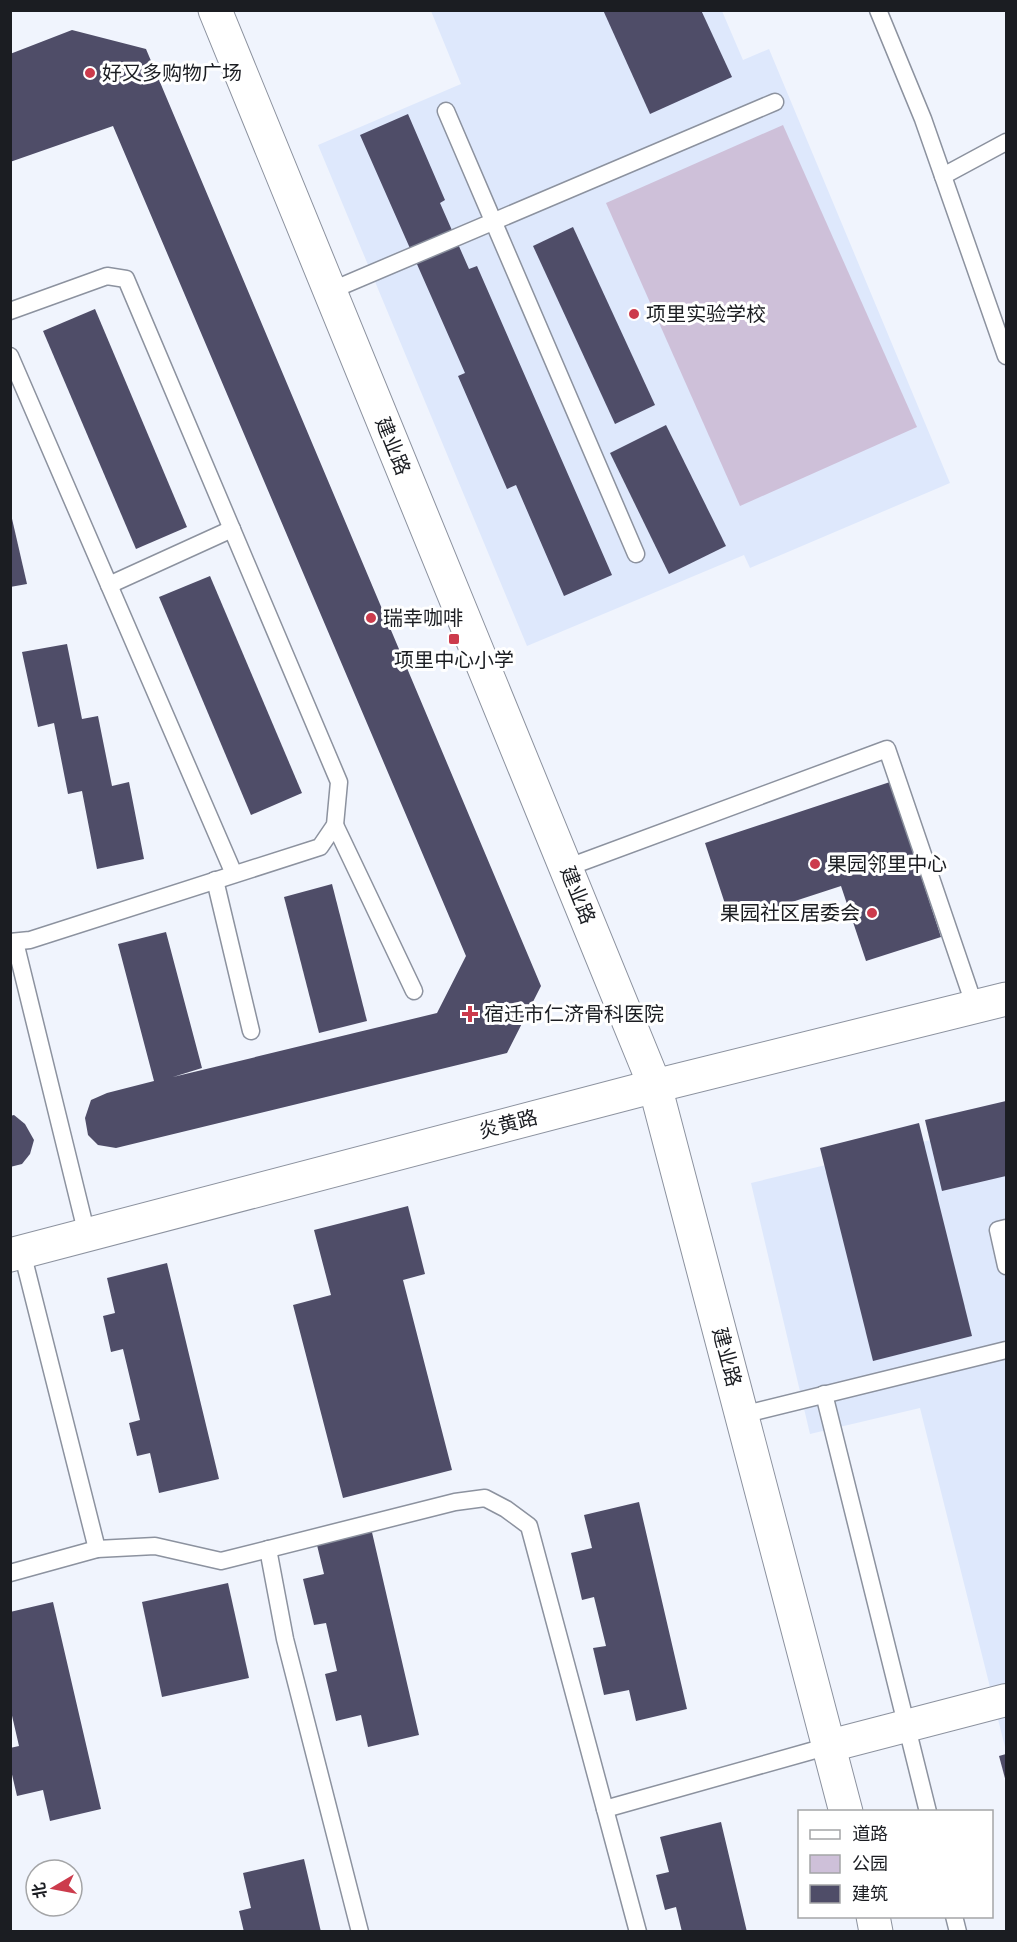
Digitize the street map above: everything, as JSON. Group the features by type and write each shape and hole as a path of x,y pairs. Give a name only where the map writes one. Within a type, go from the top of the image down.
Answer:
{"street":[{"name":"建业路","path":"215,10 656,1086 845,1810"},
{"name":"炎黄路","path":"16,1253 656,1086 1006,999"},
{"path":"829,1746 1006,1700"}],"lane":[{"path":"878,10 923,119 1006,356"},
{"path":"330,291 775,102"},
{"path":"446,111 636,554"},
{"path":"943,176 1006,142"},
{"path":"10,311 107,276 126,279 339,782 336,825 414,991"},
{"path":"10,356 234,874"},
{"path":"109,585 232,529"},
{"path":"566,868 887,749 975,1007"},
{"path":"87,1234 13,942 30,940 320,847 336,825"},
{"path":"215,880 251,1031"},
{"path":"1006,1228 998,1230 1006,1266"},
{"path":"16,1253 97,1549"},
{"path":"742,1415 1006,1350"},
{"path":"824,1395 927,1810"},
{"path":"10,1573 97,1549 155,1546 221,1561 455,1502 485,1498 506,1509 529,1526 638,1932"},
{"path":"268,1549 285,1639 360,1932"},
{"path":"605,1809 829,1746"}],"shaded area":[{"name":"项里实验学校","path":"431,11 722,11 743,60 769,49 950,483 750,568 744,555 527,646 318,145 461,84"},
{"path":"1006,1122 1006,1751 920,1408 810,1434 751,1183"}],"green space":[{"path":"783,125 917,427 740,506 606,203"}],"building":[{"path":"603,10 701,10 732,77 650,114"},
{"path":"72,30 146,49 541,986 507,1053 116,1148 98,1145 88,1135 85,1118 91,1100 107,1093 154,1081 118,944 166,932 202,1068 173,1077 437,1013 466,956 113,126 10,162 10,54"},
{"path":"408,114 445,200 440,203 469,269 477,266 612,575 564,596 516,485 507,489 458,376 465,373 360,135"},
{"path":"573,227 655,405 615,424 533,246"},
{"path":"95,309 187,527 136,549 43,331"},
{"path":"666,425 726,546 669,574 610,453"},
{"path":"10,510 27,584 10,587"},
{"path":"210,576 302,793 251,815 159,597"},
{"path":"67,644 82,719 98,716 112,786 129,782 144,859 97,869 82,791 68,794 54,723 38,727 22,652"},
{"name":"果园邻里中心","path":"890,782 941,937 866,961 841,886 731,922 705,843"},
{"path":"332,884 367,1021 319,1033 284,897"},
{"path":"1006,1101 1006,1176 942,1191 925,1120"},
{"path":"14,1115 25,1124 34,1140 30,1154 22,1164 10,1167 10,1116"},
{"path":"919,1123 972,1336 873,1361 820,1148"},
{"path":"408,1206 425,1274 403,1280 452,1470 343,1498 293,1305 331,1295 314,1230"},
{"path":"167,1263 219,1479 159,1493 150,1453 137,1456 129,1423 140,1420 123,1349 111,1352 103,1316 115,1313 107,1278"},
{"path":"639,1502 687,1709 636,1721 629,1690 604,1695 593,1648 606,1646 594,1597 582,1600 571,1553 592,1548 584,1515"},
{"path":"371,1528 419,1735 368,1747 361,1715 336,1721 325,1674 337,1671 326,1623 314,1625 303,1579 324,1574 316,1541"},
{"path":"228,1583 249,1678 162,1697 142,1602"},
{"path":"53,1602 101,1809 50,1821 43,1790 17,1796 10,1766 10,1748 19,1746 10,1707 10,1612"},
{"path":"1006,1754 1006,1782 999,1756"},
{"path":"721,1822 747,1932 682,1932 676,1907 665,1910 656,1875 669,1872 660,1837"},
{"path":"304,1859 321,1932 244,1932 239,1911 251,1908 243,1873"}],"place":[{"name":"好又多购物广场","path":"90,73"},
{"name":"项里实验学校","path":"634,314"},
{"name":"瑞幸咖啡","path":"371,618"},
{"name":"项里中心小学","path":"454,639"},
{"name":"果园邻里中心","path":"815,864"},
{"name":"果园社区居委会","path":"872,913"},
{"name":"宿迁市仁济骨科医院","path":"470,1014"}]}
